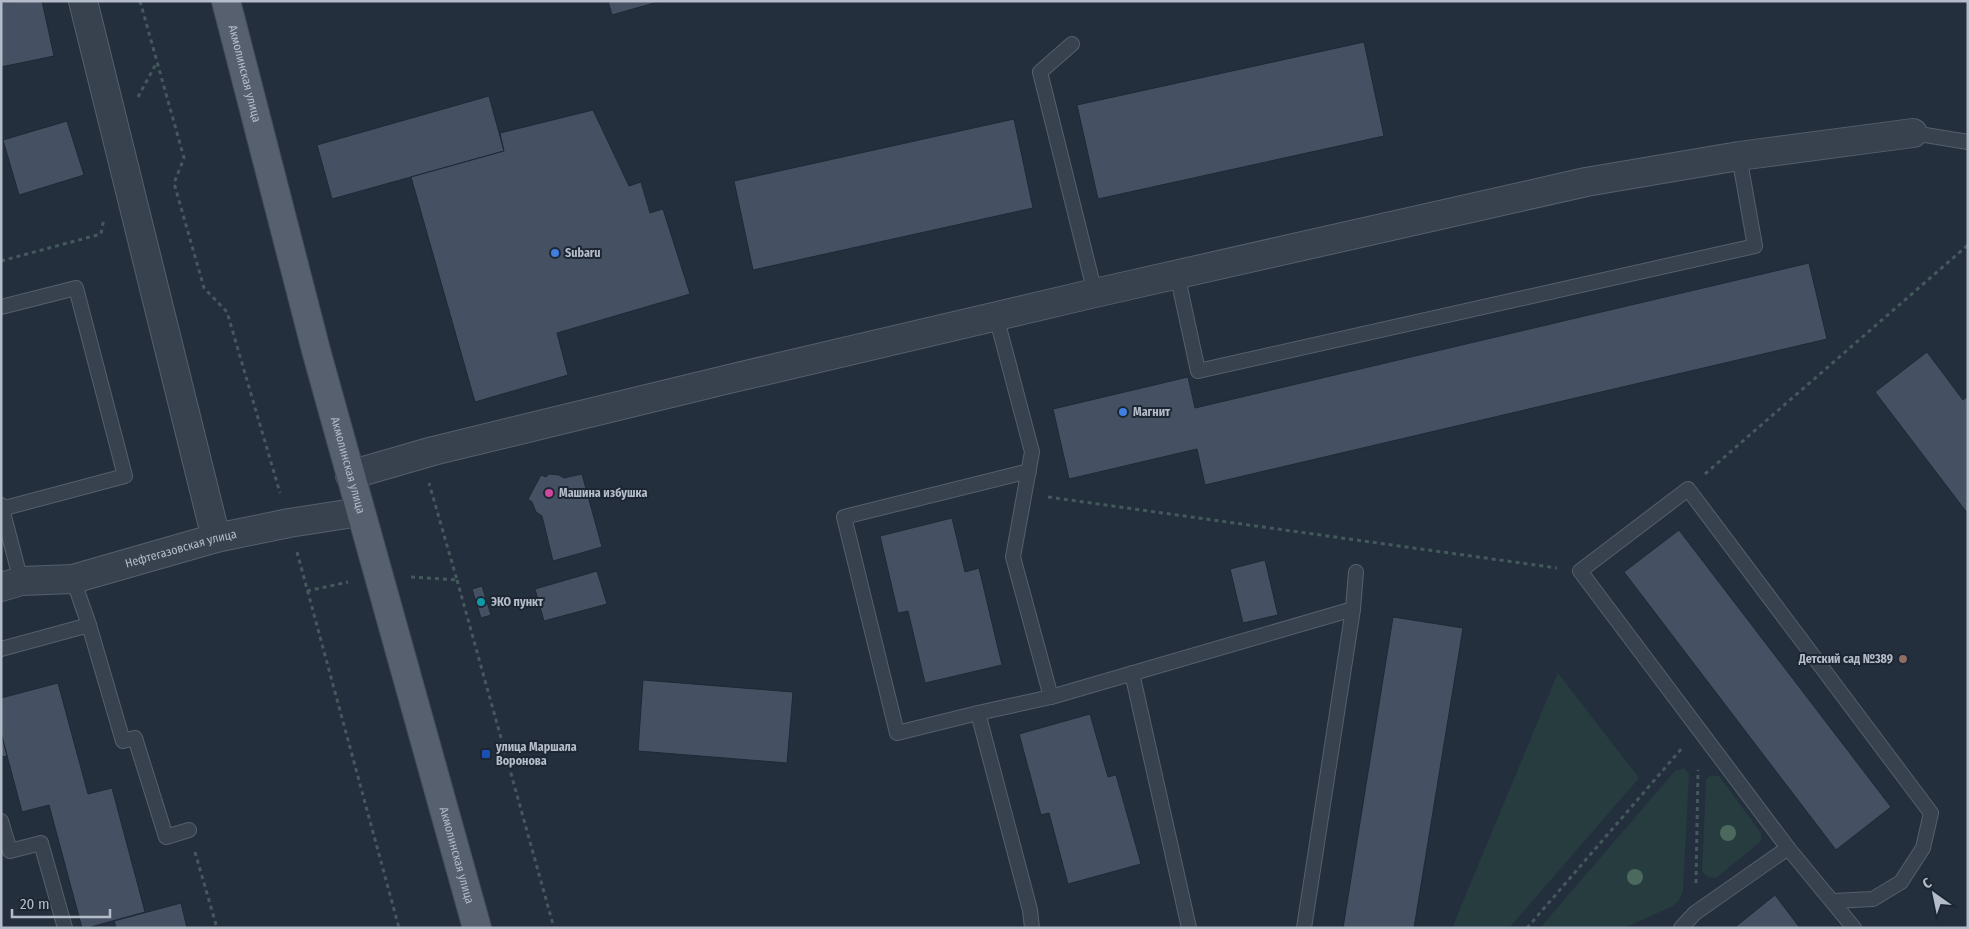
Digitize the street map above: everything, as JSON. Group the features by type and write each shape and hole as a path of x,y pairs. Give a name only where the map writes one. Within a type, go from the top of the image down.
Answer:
{"main road":[{"name":"Акмолинская улица","path":"226,1 314,345 477,928"}],"street":[{"path":"83,1 216,538"},
{"path":"350,475 421,454 729,378 1177,274 1586,182 1739,156 1914,133"},
{"name":"Нефтегазовская улица","path":"11,584 73,579 216,538 289,523 360,512"}],"lane":[{"path":"1072,44 1040,72 1095,293"},
{"path":"1914,133 1968,142"},
{"path":"1177,274 1198,371 1755,246 1739,156"},
{"path":"1,308 76,288 125,476 2,508 11,584"},
{"path":"996,316 1032,452 1013,557 1051,698"},
{"path":"1029,471 844,517 897,733 978,713 1051,698 1352,609"},
{"path":"1833,901 1873,898 1900,882 1923,848 1931,813 1688,489 1580,571 1788,848 1854,928"},
{"path":"1304,928 1356,572"},
{"path":"73,579 89,625 123,741 135,738 166,837 189,830"},
{"path":"1,649 89,625"},
{"path":"1132,673 1189,928"},
{"path":"978,713 1030,910 1032,928"},
{"path":"1,821 10,852 41,843 65,928"},
{"path":"1681,928 1695,913 1788,848"}],"path":[{"path":"140,1 184,158 174,183 204,288 227,312 289,523 399,928"},
{"path":"1688,489 1968,245"},
{"path":"421,454 554,928"},
{"path":"1025,493 1580,571"},
{"path":"307,591 378,575 457,580"},
{"path":"1695,913 1699,729"},
{"path":"1527,928 1699,729"},
{"path":"189,830 217,928"}],"green space":[{"path":"1558,673 1639,778 1509,928 1452,928"},
{"path":"1684,768 1689,774 1683,890 1680,899 1673,906 1624,928 1540,928 1675,771"},
{"path":"1711,775 1719,776 1761,833 1761,841 1716,878 1708,877 1702,871 1706,780"}],"building":[{"path":"42,1 54,56 1,67 1,2"},
{"path":"608,1 661,1 612,15"},
{"path":"1364,42 1384,136 1098,199 1077,105"},
{"path":"489,96 504,151 332,199 317,145"},
{"name":"Subaru","path":"593,110 629,186 641,182 650,213 663,209 690,294 557,333 568,375 475,402 411,177 504,151 500,133"},
{"path":"1014,119 1033,208 753,270 734,181"},
{"path":"67,121 84,175 19,195 3,140"},
{"path":"1809,263 1827,339 1205,485 1197,449 1069,479 1053,409 1188,377 1195,408"},
{"path":"1927,352 1963,400 1968,396 1968,514 1875,392"},
{"path":"549,474 559,475 564,478 582,474 602,547 553,561 542,516 536,512 532,502 528,499 541,475 546,477"},
{"path":"952,518 965,572 979,568 1002,665 925,683 908,611 898,613 880,536"},
{"path":"1679,530 1891,807 1836,850 1624,572"},
{"path":"1265,560 1278,615 1243,623 1230,569"},
{"path":"597,571 607,604 544,621 535,589"},
{"name":"ЭКО пункт","path":"482,586 491,615 481,618 472,589"},
{"path":"1393,617 1463,628 1414,928 1343,928"},
{"path":"643,680 793,692 787,763 638,751"},
{"path":"58,683 88,794 112,788 145,912 87,928 82,928 49,805 22,812 1,733 1,698"},
{"path":"1090,714 1108,777 1116,775 1141,864 1068,884 1049,813 1041,815 1019,734"},
{"path":"1,733 7,756 1,757"},
{"path":"1775,895 1800,928 1734,928"},
{"path":"181,903 187,928 116,928 114,921"}],"place":[{"name":"Subaru","path":"555,253"},
{"name":"Магнит","path":"1123,412"},
{"name":"Машина избушка","path":"549,493"},
{"name":"ЭКО пункт","path":"481,602"},
{"name":"Детский сад №389","path":"1903,659"},
{"name":"улица Маршала Воронова","path":"486,754"}]}
